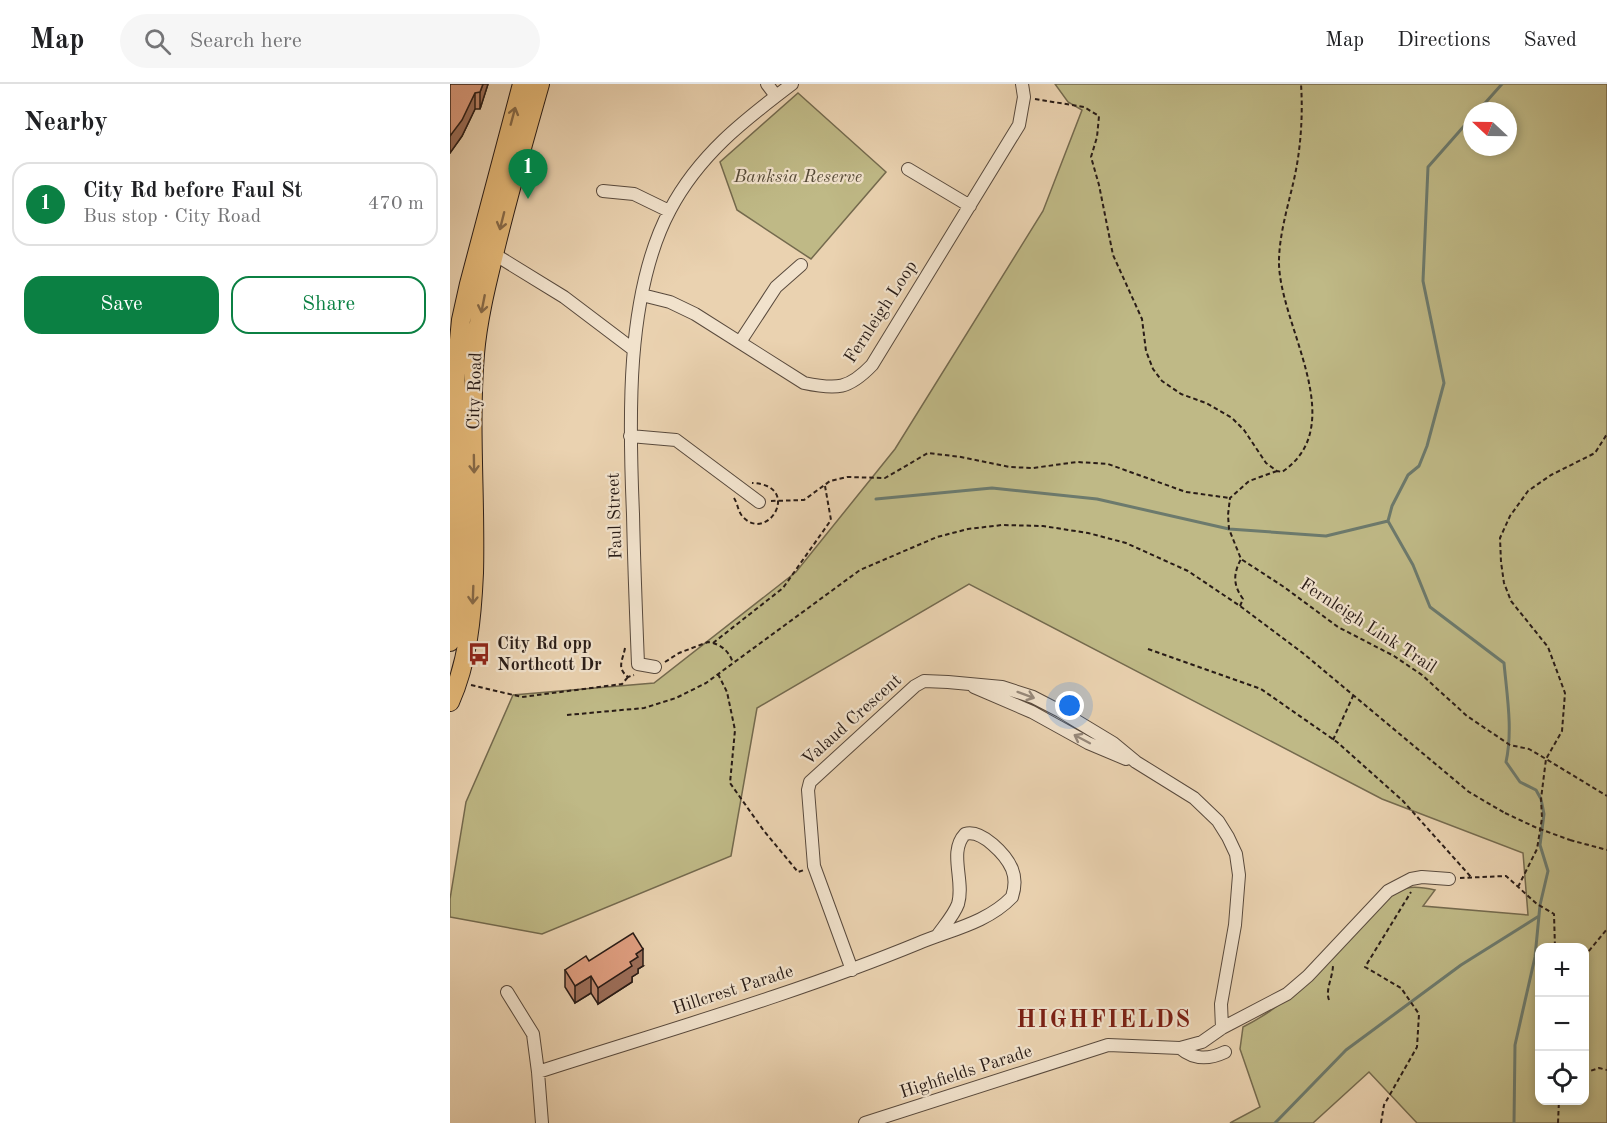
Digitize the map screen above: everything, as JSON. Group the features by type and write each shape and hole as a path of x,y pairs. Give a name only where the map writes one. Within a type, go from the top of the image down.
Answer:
{"highway":[{"name":"City Road","path":"450,642 458,570 455,325 522,84"},
{"name":"City Road","path":"450,702 459,682 472,617 475,536 473,399 475,354 494,254 522,143 540,84"},
{"path":"450,420 456,448"}],"street":[{"path":"767,84 776,96"},
{"name":"Faul Street","path":"655,667 638,664 630,436 634,350 650,260 669,211 690,178 717,145 742,121 792,84"},
{"name":"Fernleigh Loop","path":"642,295 670,302 695,314 804,382 824,387 841,386 857,380 872,364 1019,125 1024,97 1022,84"},
{"path":"908,169 970,206"},
{"path":"603,191 634,194 669,211"},
{"path":"494,254 564,297 634,350"},
{"path":"740,342 776,286 801,265"},
{"path":"630,436 676,440 759,502"},
{"name":"Valaud Crescent","path":"852,970 814,866 808,790 810,782 919,683 948,681 969,685 1032,712 1114,755 1136,762 1194,798 1207,809 1228,837 1236,854 1239,875 1235,925 1221,1004 1222,1028"},
{"name":"Hillcrest Parade","path":"538,1072 852,970 963,927 989,915 1012,897 1016,881 1013,870 999,851 976,834 965,834 959,843 957,851 960,883 958,904 937,936"},
{"name":"Highfields Parade","path":"865,1123 1108,1045 1180,1048 1202,1042 1222,1028 1287,994 1308,976 1388,891 1411,879 1422,877 1449,879"},
{"path":"507,992 533,1034 542,1123"},
{"path":"1180,1048 1194,1058 1206,1058 1225,1052"}],"path":[{"path":"1240,606 1243,599 1236,589 1234,572 1240,559 1229,529 1230,498 1249,481 1277,471 1282,472 1290,467 1309,440 1314,413 1296,334 1280,282 1282,232 1296,172 1302,105 1301,84"},
{"path":"1024,97 1084,107 1099,116 1097,137 1091,157 1113,255 1142,319 1146,351 1153,369 1162,381 1181,394 1206,403 1232,418 1244,430 1266,463 1277,471"},
{"path":"1518,887 1537,849 1542,818 1541,799 1546,759 1562,731 1565,693 1548,647 1511,602 1504,583 1500,538 1510,516 1528,491 1551,475 1595,453 1607,434"},
{"path":"759,502 804,500 830,481 847,477 885,478 928,453 1010,467 1034,468 1077,462 1108,464 1186,492 1230,498"},
{"path":"712,643 783,588 831,520 825,484"},
{"path":"567,715 644,708 676,698 718,674 860,570 937,537 968,529 1002,525 1043,525 1126,543 1188,571 1304,654 1469,792 1537,828 1607,850"},
{"name":"Fernleigh Link Trail","path":"1240,559 1284,587 1338,627 1394,656 1422,675 1467,716 1510,745 1528,749 1607,796"},
{"path":"626,642 621,663 622,672 628,677"},
{"path":"655,667 679,652 704,642 712,643 728,651 733,663"},
{"path":"1148,649 1261,689 1333,740 1403,801 1471,878"},
{"path":"459,682 522,697 622,684 628,677 637,673"},
{"path":"718,674 727,692 735,730 730,783 764,831 798,872 814,866"},
{"path":"1333,740 1354,695"},
{"path":"1449,879 1506,876 1537,904 1554,914 1555,943"},
{"path":"1382,1123 1384,1104 1417,1047 1419,1014 1401,988 1365,967 1396,914 1422,877"},
{"path":"1589,951 1607,929"},
{"path":"1328,954 1334,967 1332,982 1327,993 1329,1000"},
{"path":"1589,1071 1599,1068 1607,1070"},
{"path":"1558,1123 1559,1105"}],"green space":[{"path":"1055,84 1607,84 1607,1123 1417,1123 1369,1072 1313,1123 1230,1123 1260,1107 1240,1049 1243,1027 1269,1012 1299,989 1318,972 1369,915 1395,893 1407,888 1435,890 1423,906 1528,915 1523,853 1382,799 969,584 757,708 731,856 542,934 450,917 450,899 466,802 513,695 654,683 796,572 895,449 1043,211 1082,110 1068,102"},
{"name":"Banksia Reserve","path":"798,93 886,172 811,259 737,210 720,162"}],"building":[{"path":"450,84 483,84 480,92 475,93 462,120 450,136"},
{"path":"633,933 643,949 636,954 638,957 630,962 632,966 598,988 591,976 575,986 565,970 586,956 589,961"}],"waterway":[{"path":"1486,102 1502,84"},
{"path":"1463,127 1428,167 1423,281 1444,383 1427,446 1419,466 1408,475 1392,506 1388,521 1413,565 1430,607 1504,663 1509,725 1506,762 1520,782 1536,790 1541,799 1544,814 1540,845 1548,871 1540,905 1535,957 1515,1045 1514,1123"},
{"path":"876,499 992,488 1097,499 1229,529 1326,536 1388,521"},
{"path":"1275,1123 1346,1050 1461,965 1539,916"}],"place":[{"name":"City Rd before Faul St","path":"528,199"},
{"name":"City Rd opp Northcott Dr","path":"479,654"}],"district":[{"name":"HIGHFIELDS","path":"1104,1021"}]}
